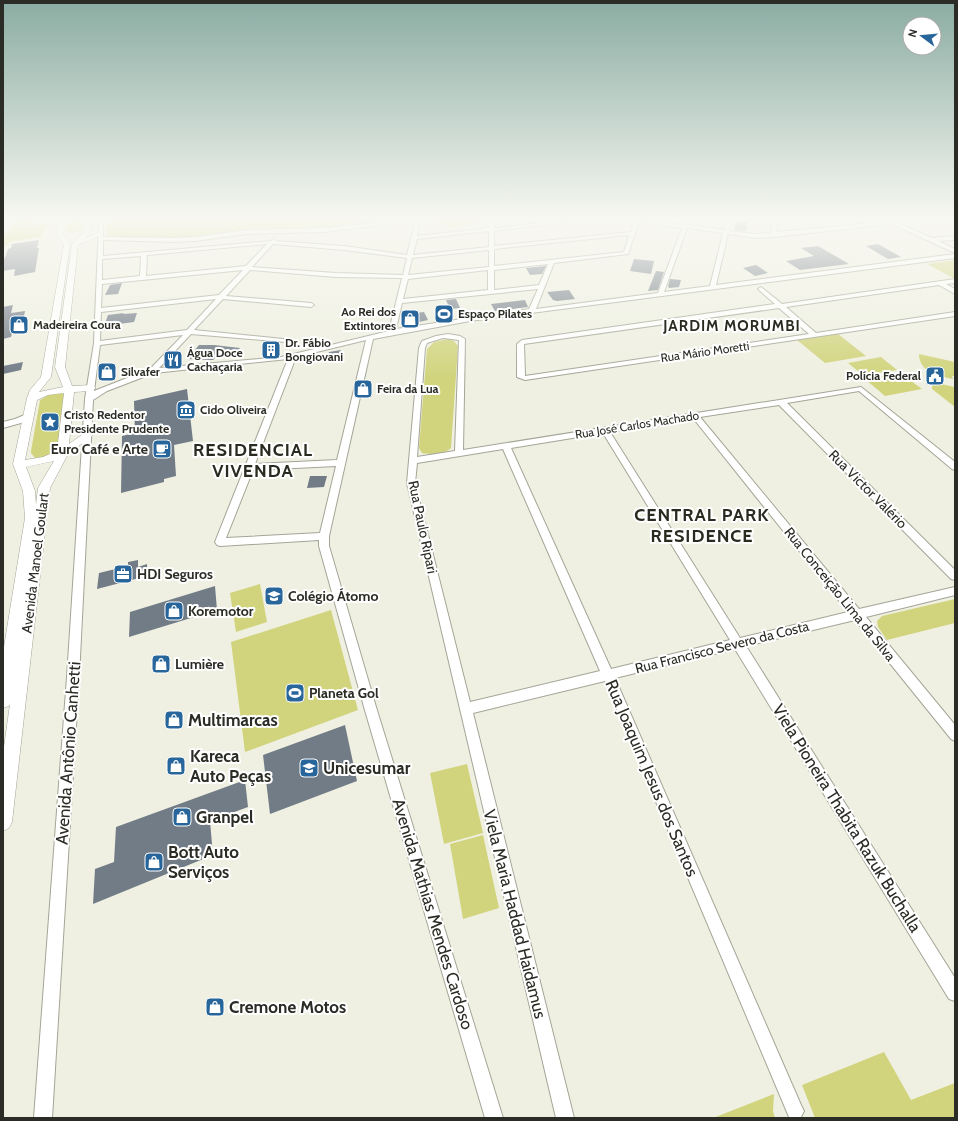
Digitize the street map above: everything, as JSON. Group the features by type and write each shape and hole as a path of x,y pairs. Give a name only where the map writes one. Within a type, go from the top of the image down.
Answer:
{"main road":[{"path":"63,272 46,377 35,390 32,398 19,464 36,463 62,453 87,436"},
{"name":"Avenida Manoel Goulart","path":"3,822 44,488 62,453 69,390 60,367 72,272"},
{"path":"32,398 48,392 91,388"},
{"name":"Avenida Manoel Goulart","path":"3,701 7,651 31,518 29,491 19,464"}],"street":[{"name":"Avenida Antônio Canhetti","path":"43,1118 73,677 89,399 97,343 100,272"},
{"path":"143,272 143,278"},
{"path":"100,282 203,272"},
{"path":"153,371 244,272"},
{"path":"302,272 405,277 450,272"},
{"path":"392,332 406,272"},
{"path":"491,291 492,272"},
{"path":"532,310 547,272"},
{"path":"661,294 668,272"},
{"path":"713,287 717,272"},
{"path":"89,399 96,393 113,385 153,371 255,362 293,356 392,332 532,310 828,272"},
{"path":"773,307 955,281"},
{"path":"940,283 955,292"},
{"path":"399,301 491,291 540,288"},
{"path":"808,336 762,298 757,289 781,305 815,335"},
{"path":"98,310 222,297 311,306"},
{"name":"Rua Mário Moretti","path":"773,307 522,342 520,344 521,377 526,378 955,314"},
{"path":"793,324 801,323"},
{"path":"97,343 190,332 283,341"},
{"name":"Rua Paulo Ripari","path":"459,454 462,339 459,337 450,336 432,338 424,342 422,348 411,484 466,709"},
{"name":"Avenida Mathias Mendes Cardoso","path":"370,337 340,463 324,536 324,546 370,707 494,1118"},
{"path":"293,356 220,542 324,536"},
{"path":"91,388 113,385"},
{"name":"Rua José Carlos Machado","path":"413,461 862,389 955,467"},
{"name":"Rua Victor Valério","path":"781,402 955,576"},
{"name":"Rua Conceição Lima da Silva","path":"694,416 955,735"},
{"path":"3,425 28,420"},
{"path":"3,432 28,420"},
{"name":"Viela Pioneira Thabita Razuk Buchalla","path":"605,430 955,993"},
{"name":"Rua Joaquim Jesus dos Santos","path":"506,446 608,675 795,1111"},
{"path":"249,466 340,463"},
{"name":"Rua Francisco Severo da Costa","path":"466,709 955,591"},
{"name":"Viela Maria Haddad Haidamus","path":"466,709 565,1118"}],"green space":[{"path":"943,272 955,272 955,279"},
{"path":"838,334 866,356 825,363 797,340"},
{"path":"448,339 454,341 458,346 451,448 445,452 437,454 422,453 419,448 427,349 434,342"},
{"path":"919,354 955,362 955,376 952,376 953,379 930,372 922,365"},
{"path":"881,357 897,370 863,375 848,363"},
{"path":"900,373 922,389 885,396 865,379"},
{"path":"937,383 954,387 955,407 932,389 932,384"},
{"path":"50,394 64,394 65,397 57,448 49,456 35,458 31,451 40,400"},
{"path":"260,584 267,622 236,632 230,593"},
{"path":"955,599 955,623 887,640 878,627 877,621 882,616"},
{"name":"Planeta Gol","path":"331,610 358,710 245,752 231,642"},
{"path":"467,764 483,833 444,844 430,773"},
{"path":"483,835 499,908 463,919 450,844"},
{"path":"884,1052 911,1100 955,1083 955,1118 815,1118 802,1085"},
{"path":"774,1094 773,1111 775,1118 713,1118"}],"building":[{"path":"15,272 33,272 14,276"},
{"path":"528,272 543,272 542,274 530,275"},
{"path":"639,272 651,272 651,274"},
{"path":"655,272 664,272 658,290 648,291"},
{"path":"749,272 768,273 755,276"},
{"path":"670,279 681,280 679,287 669,288 668,286"},
{"path":"122,283 118,294 105,295 110,285"},
{"path":"569,290 575,299 553,300 547,292"},
{"path":"456,299 460,308 450,309 446,300"},
{"path":"525,300 528,307 495,311 491,304"},
{"path":"13,305 11,313 25,311 23,321 15,323 11,337 3,339 3,307"},
{"path":"424,312 428,320 419,322 415,313"},
{"path":"124,313 123,314 137,313 134,322 104,326 108,315"},
{"path":"199,345 240,348 231,358 216,357 213,360 187,359"},
{"path":"341,350 338,360 327,360 329,352"},
{"path":"23,362 21,370 3,374 3,366"},
{"path":"187,389 193,441 174,445 176,476 164,479 164,482 121,493 122,436 135,433 134,401"},
{"path":"310,476 327,476 324,487 307,488"},
{"name":"HDI Seguros","path":"138,560 138,567 147,564 147,576 97,589 99,573 128,566 128,562"},
{"name":"Koremotor","path":"215,586 217,610 129,637 130,612"},
{"name":"Unicesumar","path":"345,725 357,781 270,814 263,755"},
{"path":"245,780 248,807 210,821 213,855 93,904 95,869 114,862 116,827"}],"place":[{"name":"Espaço Pilates","path":"444,314"},
{"name":"Ao Rei dos Extintores","path":"410,319"},
{"name":"Madeireira Coura","path":"19,325"},
{"name":"Dr. Fábio Bongiovani","path":"271,350"},
{"name":"Água Doce Cachaçaria","path":"173,360"},
{"name":"Silvafer","path":"107,372"},
{"name":"Polícia Federal","path":"935,376"},
{"name":"Feira da Lua","path":"363,389"},
{"name":"Cido Oliveira","path":"186,410"},
{"name":"Cristo Redentor Presidente Prudente","path":"50,422"},
{"name":"Euro Café e Arte","path":"162,449"},
{"name":"HDI Seguros","path":"123,574"},
{"name":"Colégio Átomo","path":"274,596"},
{"name":"Koremotor","path":"174,611"},
{"name":"Lumière","path":"161,664"},
{"name":"Planeta Gol","path":"295,693"},
{"name":"Multimarcas","path":"174,720"},
{"name":"Kareca Auto Peças","path":"176,766"},
{"name":"Unicesumar","path":"309,768"},
{"name":"Granpel","path":"182,817"},
{"name":"Bott Auto Serviços","path":"154,862"},
{"name":"Cremone Motos","path":"215,1007"}],"district":[{"name":"JARDIM MORUMBI","path":"732,326"},
{"name":"RESIDENCIAL VIVENDA","path":"253,460"},
{"name":"CENTRAL PARK RESIDENCE","path":"702,525"}]}
